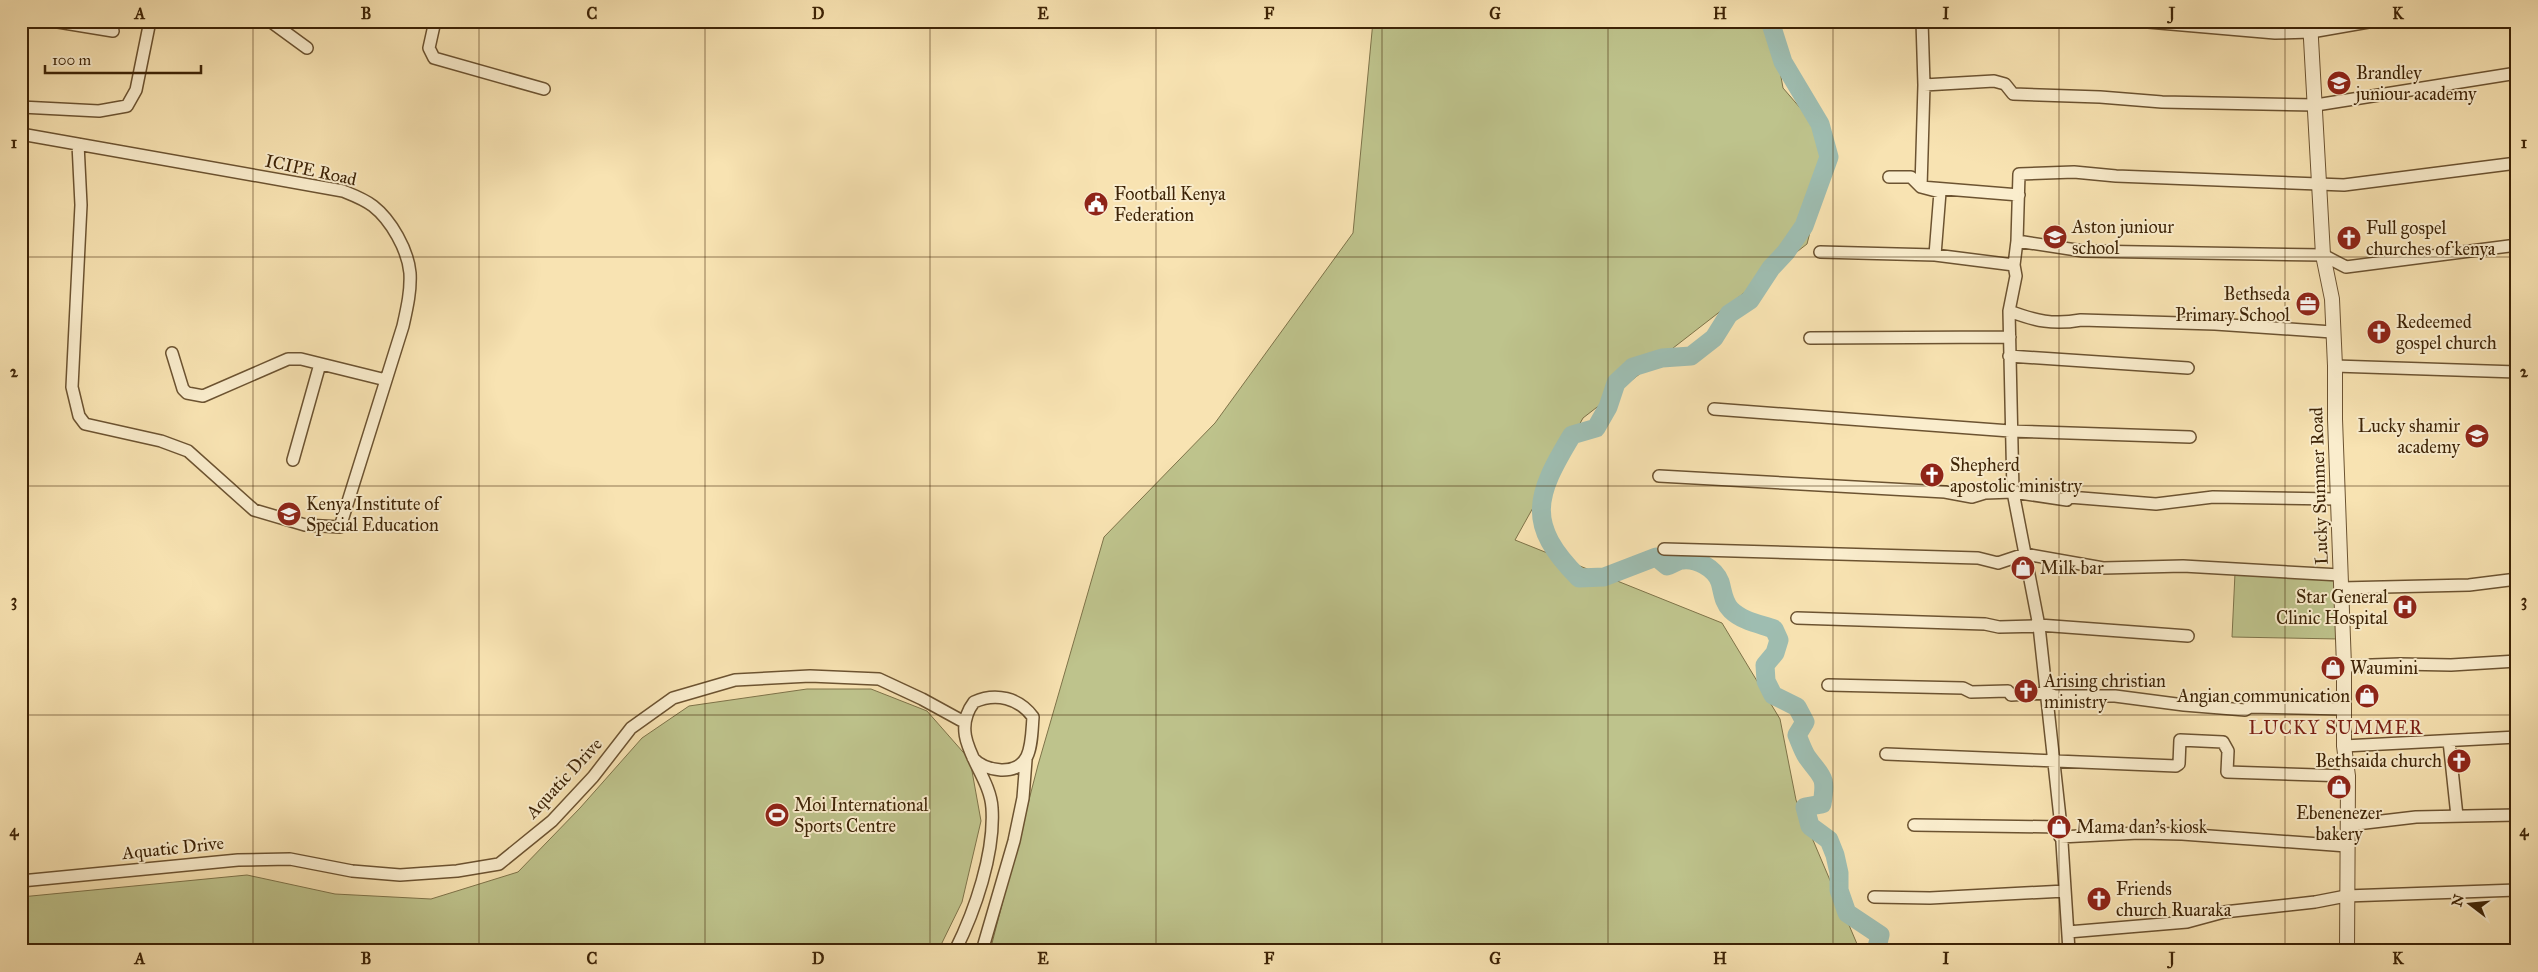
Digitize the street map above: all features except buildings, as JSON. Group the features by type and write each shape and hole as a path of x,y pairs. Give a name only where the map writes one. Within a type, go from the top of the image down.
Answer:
{"street":[{"path":"52,21 113,31"},
{"path":"21,107 98,111 127,106 136,90 150,21"},
{"path":"270,21 307,48"},
{"path":"435,21 430,48 434,58 544,89"},
{"path":"1921,187 1924,85 1922,21"},
{"path":"2020,21 2148,22 2275,34 2310,27 2374,21"},
{"name":"Lucky Summer Road","path":"2310,27 2316,105 2323,255 2332,299 2335,366 2337,499 2344,666 2344,746 2348,776 2347,951"},
{"path":"1924,85 1994,81 2005,84 2013,94 2100,97 2162,102 2316,105 2517,73"},
{"name":"ICIPE Road","path":"21,134 78,144 343,191 375,207 395,233 410,270 410,295 386,380 340,527 305,525 254,510 188,451 161,441 85,424 79,416 72,387 81,205 78,144"},
{"path":"2069,951 2060,832 2039,625 2012,492 2009,311 2016,276 2014,266 2017,241 2018,177 2021,173 2074,172 2116,176 2353,184 2517,163"},
{"path":"1889,177 1911,178 1921,187 1940,192 1934,255"},
{"path":"1921,187 2019,195"},
{"path":"2017,241 2083,251 2323,255 2346,267 2517,245"},
{"path":"1820,252 1934,255 2014,266"},
{"path":"2009,311 2037,322 2060,323 2081,320 2215,324 2332,332"},
{"path":"1810,338 2010,337"},
{"path":"172,353 183,389 187,393 203,396 288,359 301,359 386,380"},
{"path":"2009,356 2188,368"},
{"path":"294,460 320,364"},
{"path":"2335,366 2517,372"},
{"path":"1714,408 2010,431 2190,437"},
{"path":"1659,476 1945,492 1972,497 1985,493 2012,492 2067,500 2069,496 2156,504 2213,497 2337,499"},
{"path":"1664,549 1971,558 1998,564 2026,554 2103,568 2183,566 2340,582 2469,585 2517,579"},
{"path":"1797,618 1985,624 1999,627 2039,625 2188,636"},
{"path":"2344,666 2451,665 2517,661"},
{"name":"Aquatic Drive","path":"21,881 238,860 290,859 352,871 400,875 457,871 499,864 552,821 592,778 632,728 673,698 735,680 810,676 879,679 922,699 964,722"},
{"path":"1828,685 1963,688 1971,692 2008,691 2011,695 2046,693 2055,696 2115,696 2245,710 2255,707 2344,709"},
{"path":"955,951 965,932 986,863 992,826 990,793 966,740 964,722 974,702 991,696 1008,698 1020,705 1033,717 1030,747 1026,760 1023,798 1014,841 982,951"},
{"path":"2344,746 2517,737"},
{"path":"1886,754 2176,766 2179,764 2180,740 2223,742 2228,751 2227,772 2348,776"},
{"path":"2449,741 2457,816"},
{"path":"973,758 984,766 995,770 1017,768 1026,760"},
{"path":"2348,825 2416,817 2517,815"},
{"path":"1914,825 2060,832 2182,834 2348,846"},
{"path":"2068,932 2198,920 2224,912 2315,902 2346,896 2517,890"},
{"path":"1874,897 1930,898 2065,892"}],"green space":[{"path":"1373,21 1771,21 1783,88 1832,145 1807,244 1583,418 1515,540 1722,623 1780,719 1796,800 1860,951 990,951 1038,765 1104,537 1215,423 1353,233"},
{"path":"2235,573 2337,575 2339,639 2232,637"},
{"name":"Moi International Sports Centre","path":"807,689 871,689 927,711 970,760 981,821 962,902 938,951 21,951 21,897 247,875 335,894 431,899 518,872 580,808 642,738 689,706"}],"waterway":[{"path":"1770,21 1783,62 1820,124 1829,157 1804,226 1786,252 1771,268 1750,300 1729,314 1714,338 1691,356 1662,358 1633,367 1616,383 1608,407 1596,428 1572,435 1559,456 1550,475 1541,509 1543,525 1550,541 1562,559 1579,578 1604,577 1656,557 1667,566 1682,560 1699,562 1718,577 1726,604 1735,614 1751,622 1774,629 1779,640 1775,653 1765,665 1766,681 1773,695 1797,707 1805,722 1797,735 1806,755 1820,773 1824,787 1822,804 1805,807 1810,826 1829,840 1839,873 1839,890 1847,913 1880,935 1876,951"}],"place":[{"name":"Brandley juniour academy","path":"2339,83"},
{"name":"Football Kenya Federation","path":"1096,204"},
{"name":"Aston juniour school","path":"2055,237"},
{"name":"Full gospel churches of kenya","path":"2349,238"},
{"name":"Bethseda Primary School","path":"2308,304"},
{"name":"Redeemed gospel church","path":"2379,332"},
{"name":"Lucky shamir academy","path":"2477,436"},
{"name":"Shepherd apostolic ministry","path":"1932,475"},
{"name":"Kenya Institute of Special Education","path":"289,514"},
{"name":"Milk bar","path":"2023,568"},
{"name":"Star General Clinic Hospital","path":"2405,607"},
{"name":"Waumini","path":"2333,668"},
{"name":"Arising christian ministry","path":"2026,691"},
{"name":"Angian communication","path":"2367,696"},
{"name":"Bethsaida church","path":"2459,761"},
{"name":"Ebenenezer bakery","path":"2339,787"},
{"name":"Moi International Sports Centre","path":"777,815"},
{"name":"Mama dan's kiosk","path":"2059,827"},
{"name":"Friends church Ruaraka","path":"2099,899"}],"district":[{"name":"LUCKY SUMMER","path":"2336,727"}]}
